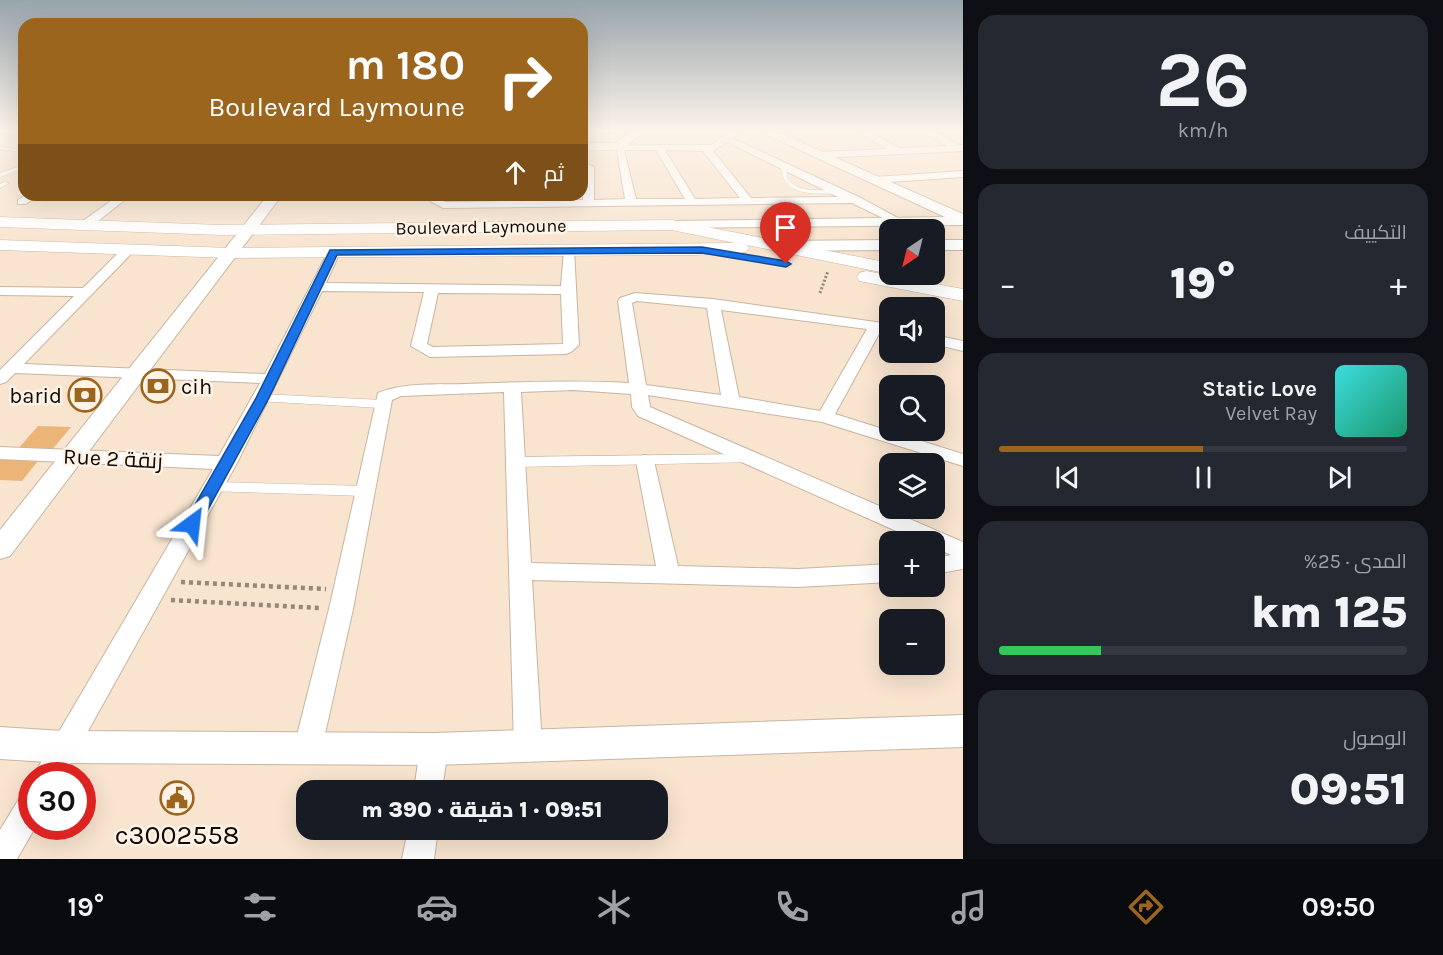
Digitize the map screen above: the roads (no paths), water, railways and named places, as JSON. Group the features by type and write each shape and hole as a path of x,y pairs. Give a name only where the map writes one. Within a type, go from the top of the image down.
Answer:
{"main road":[{"name":"Boulevard Laymoune","path":"0,222 248,230 672,225"},
{"path":"649,225 651,234 658,238 702,250 828,270 963,296"},
{"path":"672,225 879,265"},
{"name":"Boulevard Laymoune","path":"0,245 231,253 702,250"},
{"path":"702,250 777,246"},
{"path":"945,281 963,285"}],"street":[{"path":"588,202 589,171"},
{"path":"624,171 631,202"},
{"path":"673,171 692,202"},
{"path":"724,171 748,201"},
{"path":"796,171 894,219"},
{"path":"855,171 963,221"},
{"path":"875,180 963,174"},
{"path":"571,201 857,200"},
{"path":"84,226 118,201"},
{"path":"0,549 270,201"},
{"path":"436,201 443,205 470,201"},
{"path":"478,227 484,201"},
{"name":"Boulevard Laymoune","path":"945,222 963,221"},
{"name":"Boulevard Laymoune","path":"672,225 879,223"},
{"path":"777,246 879,245"},
{"path":"945,245 963,245"},
{"path":"6,374 84,292 127,251"},
{"path":"432,288 419,346 430,352 566,349 571,345 568,290 570,251"},
{"path":"55,761 214,487 334,252"},
{"path":"318,286 568,290"},
{"path":"0,291 84,292"},
{"path":"879,326 713,303 635,297 625,301 641,407 644,412 963,551"},
{"path":"713,303 731,401"},
{"path":"825,417 879,333"},
{"path":"945,342 963,346"},
{"path":"6,374 137,374 382,404"},
{"path":"308,747 343,599 384,397 398,391 512,386 573,385 639,389 731,401 825,417 963,460"},
{"path":"512,386 528,746"},
{"name":"Rue 2 زنقة","path":"0,453 227,463"},
{"path":"515,462 750,459"},
{"path":"645,461 669,574"},
{"path":"214,487 365,491"},
{"path":"945,564 963,561"},
{"path":"520,571 798,578 879,574"},
{"path":"0,743 55,761 308,747 434,749 963,732"},
{"path":"429,780 434,749"},
{"path":"0,859 18,828"},
{"path":"418,859 421,840"}],"place":[{"name":"cih","path":"158,386"},
{"name":"barid","path":"85,395"},
{"name":"c3002558","path":"177,798"}]}
